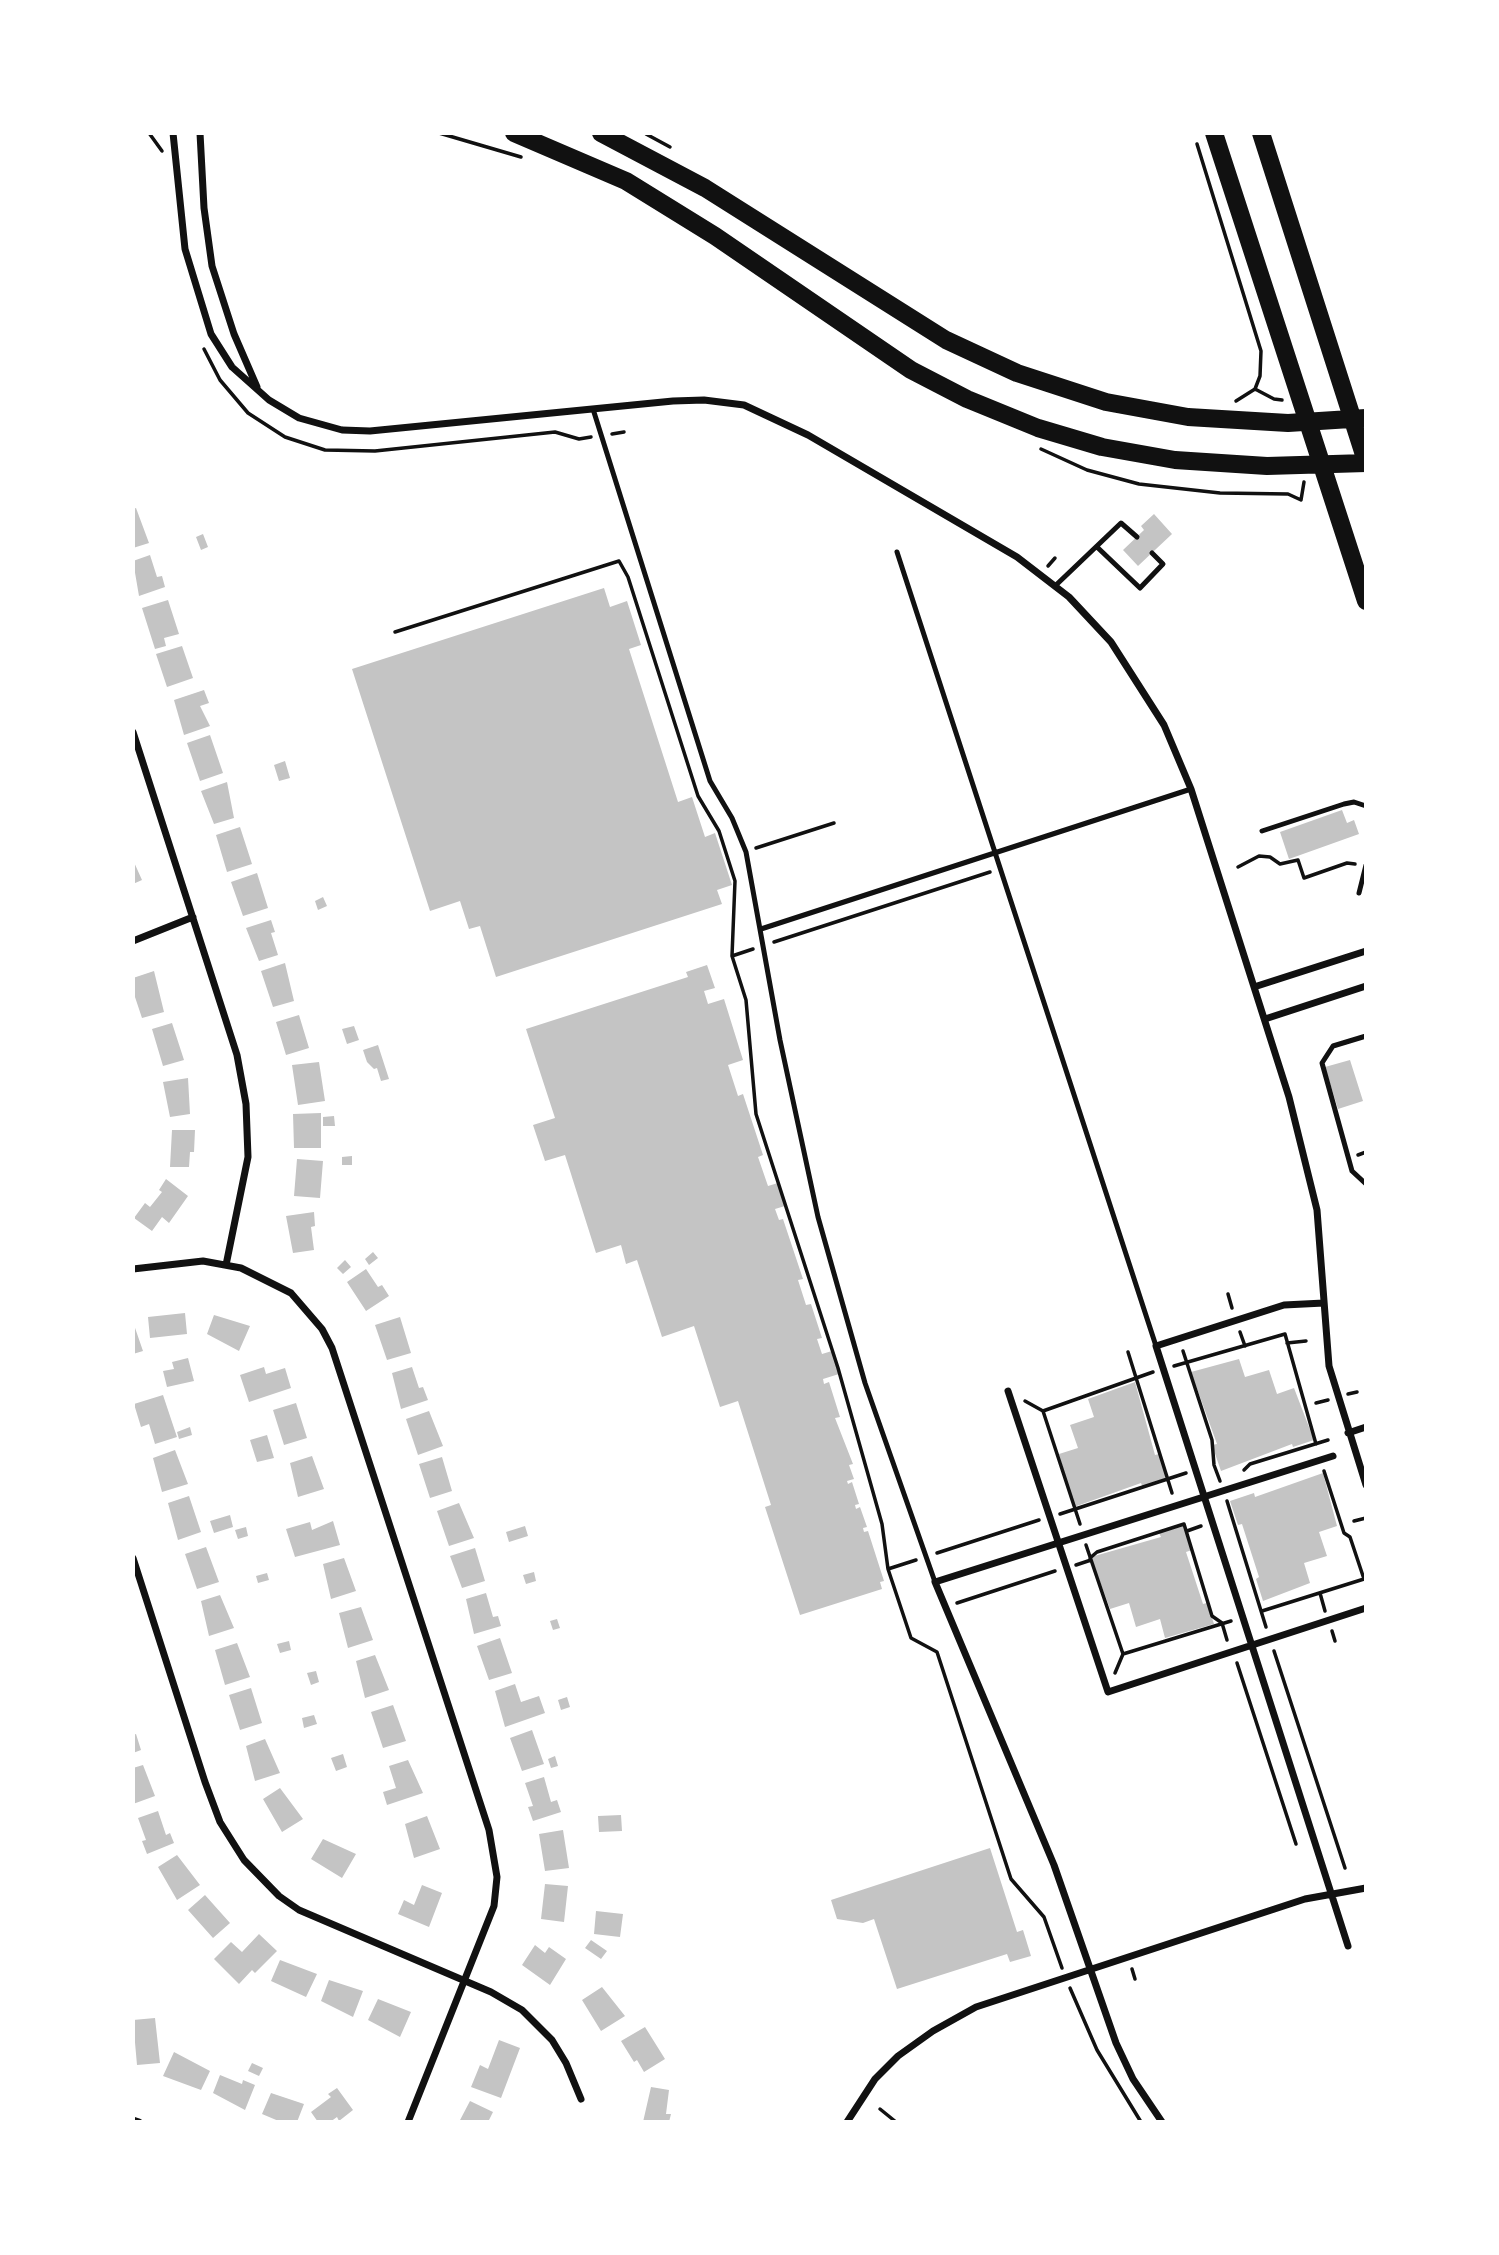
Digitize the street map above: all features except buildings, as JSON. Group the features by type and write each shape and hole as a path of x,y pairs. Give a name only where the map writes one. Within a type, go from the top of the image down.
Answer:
{"main road":[{"path":"514,133 581,160 661,202 880,352 932,382 983,406 1070,438 1123,451 1207,463 1321,466 1366,462 1359,419 1261,133"},
{"path":"601,133 705,188 907,318 981,358 1017,373 1081,396 1141,409 1218,420 1307,422 1359,419"},
{"path":"1214,133 1366,601"}],"street":[{"path":"173,133 186,249 202,307 222,355 259,391 299,418 342,430 402,430 704,400 744,405 808,435 974,530 1055,586 1097,625 1130,668 1164,725 1191,789 1265,1019 1310,1178 1319,1233 1329,1366 1366,1485"},
{"path":"200,133 206,234 212,266 240,351 259,391"},
{"path":"133,732 237,1055 246,1104 246,1174 226,1265"},
{"path":"133,941 193,917"},
{"path":"1254,987 1366,951"},
{"path":"1265,1019 1366,986"},
{"path":"133,1269 203,1261 250,1270 291,1293 322,1329 332,1348 494,1849 497,1877 494,1906 408,2122"},
{"path":"1324,1303 1283,1305 1156,1346 1202,1497 1348,1946"},
{"path":"1008,1391 1108,1692 1366,1608"},
{"path":"1348,1433 1366,1427"},
{"path":"1356,1459 1366,1455"},
{"path":"1162,2122 1126,2066 1054,1865 935,1582 1333,1456"},
{"path":"133,1558 220,1822 244,1860 279,1896 299,1910 505,1999 537,2023 566,2063 581,2099"},
{"path":"847,2122 875,2080 914,2043 954,2018 1002,1997 1241,1920 1332,1893 1366,1888"},
{"path":"133,2120 139,2122"}],"lane":[{"path":"593,409 710,781 733,818 746,852 779,1040 818,1217 869,1395 935,1582"},
{"path":"1055,586 1122,523 1137,537"},
{"path":"1097,547 1140,588 1163,565 1152,553"},
{"path":"897,552 1156,1346"},
{"path":"761,929 1191,789"},
{"path":"1262,831 1344,804 1354,802 1366,806"},
{"path":"1359,893 1366,866"},
{"path":"1366,1035 1333,1046 1322,1063 1352,1171 1366,1184"}],"path":[{"path":"149,133 163,152 164,163"},
{"path":"643,133 671,148"},
{"path":"1194,133 1262,351 1261,376 1255,389 1229,402"},
{"path":"201,343 220,380 248,413 285,437 325,450 376,451 555,432 579,439"},
{"path":"395,632 619,561 628,576 698,796 719,831 735,881 732,956 746,1000 757,1114 838,1368 882,1524 888,1569 911,1638 937,1652 1011,1878 1045,1917 1058,1955"},
{"path":"728,858 834,823"},
{"path":"1238,867 1259,856 1270,857 1280,863 1298,860 1304,877 1347,863 1366,866"},
{"path":"732,956 1002,869"},
{"path":"1316,1444 1284,1334 1187,1362 1212,1440 1214,1465 1219,1477 1328,1440"},
{"path":"1287,1343 1306,1341"},
{"path":"888,1569 1168,1480 1128,1352"},
{"path":"1074,1509 1043,1411 1136,1378"},
{"path":"1261,1611 1364,1579 1350,1537 1344,1533 1325,1471"},
{"path":"1227,1501 1345,1868"},
{"path":"1354,1521 1366,1518"},
{"path":"1090,1558 1097,1552 1184,1524 1212,1616 1222,1623 1296,1844"},
{"path":"938,1553 957,1604 1091,1560 1123,1654 1222,1623"},
{"path":"1361,1572 1366,1568"},
{"path":"1073,1997 1097,2050 1141,2122"},
{"path":"880,2109 896,2122"}]}
